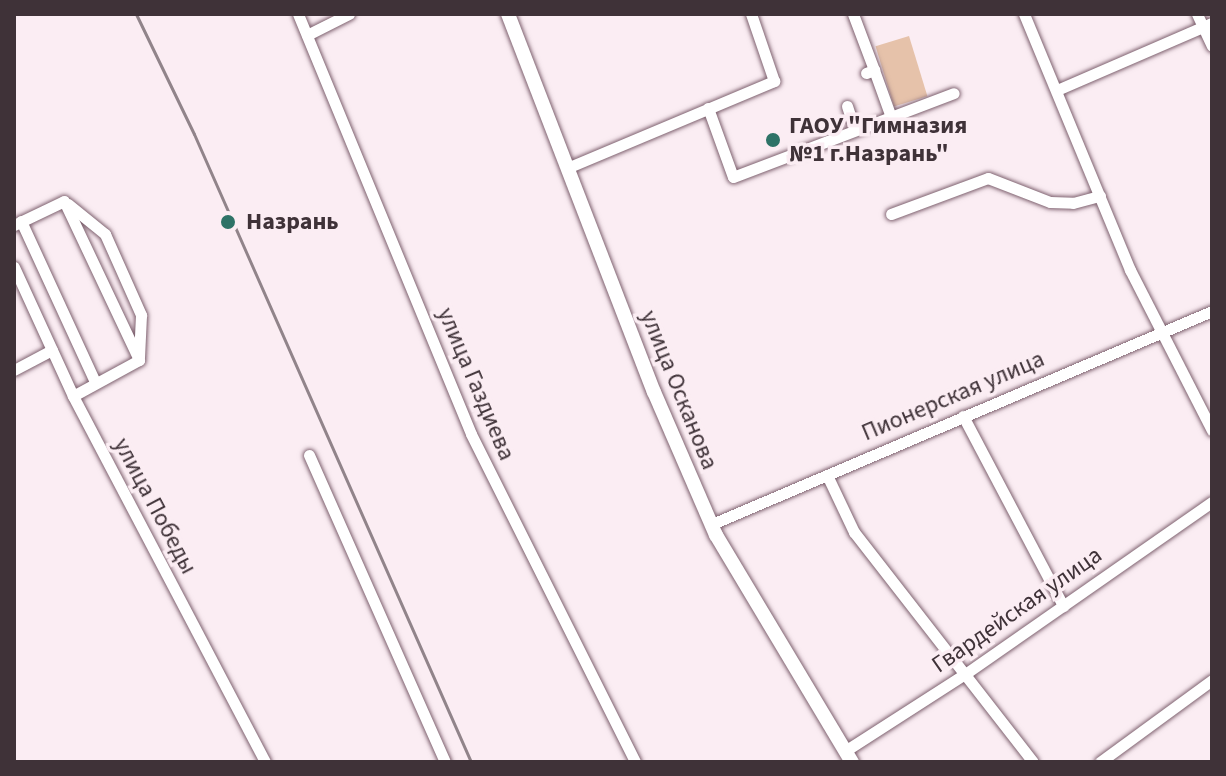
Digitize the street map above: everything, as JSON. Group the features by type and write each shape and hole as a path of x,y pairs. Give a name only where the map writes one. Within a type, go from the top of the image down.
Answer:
{"main road":[{"name":"улица Осканова","path":"508,14 654,392 712,524 848,756"}],"street":[{"name":"улица Газдиева","path":"298,14 471,434 635,762"},
{"path":"307,35 349,14"},
{"path":"567,168 774,81 751,14"},
{"path":"853,14 870,71 891,117"},
{"path":"1024,14 1130,270 1212,430"},
{"path":"1197,14 1208,25 1212,46"},
{"path":"1057,90 1208,25"},
{"path":"708,108 733,177 954,93"},
{"path":"847,106 855,130"},
{"path":"891,214 988,178 1050,202 1073,203 1100,196"},
{"path":"64,201 18,223 95,382"},
{"path":"64,201 139,360"},
{"path":"64,201 105,234 141,315 139,360"},
{"name":"улица Победы","path":"14,267 73,396 265,762"},
{"name":"Пионерская улица","path":"712,524 1212,311"},
{"path":"14,370 52,350"},
{"path":"73,396 139,360"},
{"path":"963,416 1063,606"},
{"path":"309,455 445,762"},
{"path":"827,475 854,532 1033,762"},
{"name":"Гвардейская улица","path":"848,756 1212,502"},
{"path":"1100,762 1212,680"}],"shaded area":[{"path":"909,36 927,96 894,106 876,46"}],"railway":[{"path":"136,14 194,134 471,762"}],"place":[{"name":"ГАОУ \"Гимназия №1 г.Назрань\"","path":"773,140"},
{"name":"Назрань","path":"228,222"}]}
